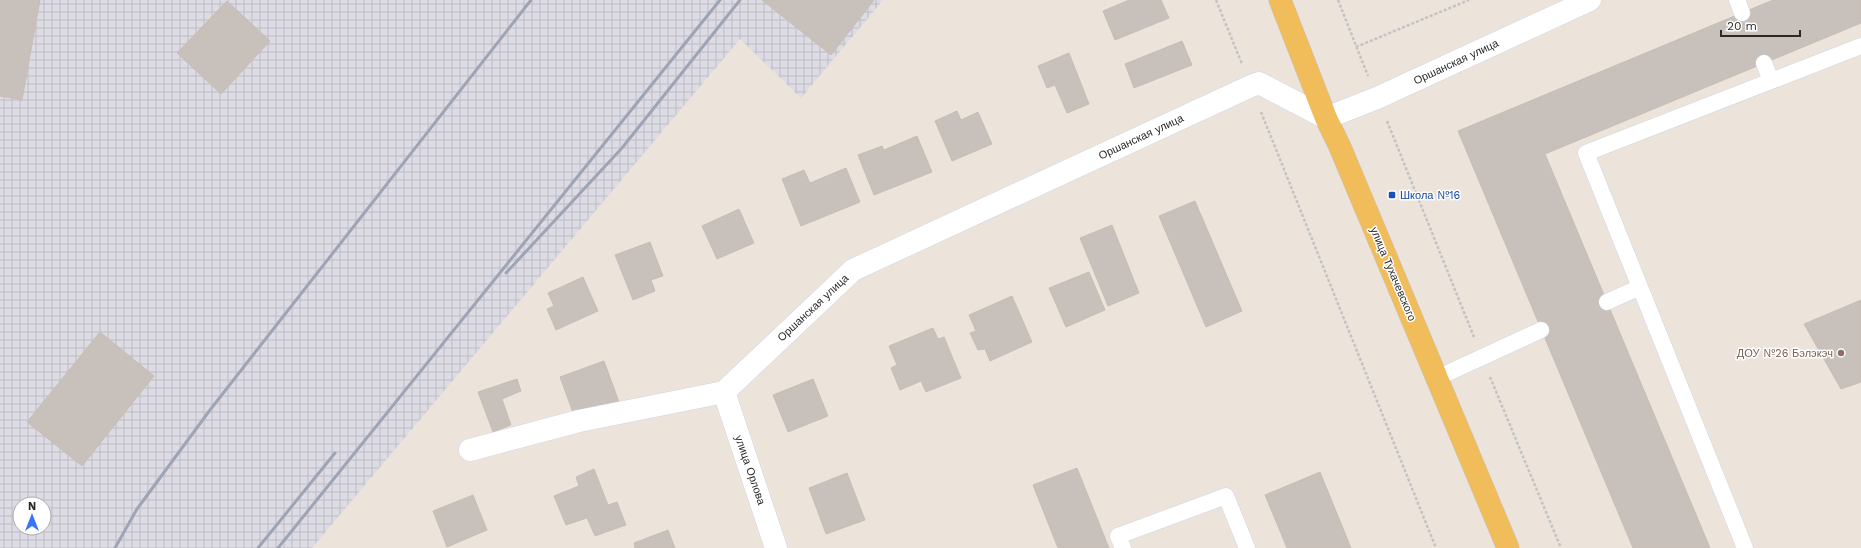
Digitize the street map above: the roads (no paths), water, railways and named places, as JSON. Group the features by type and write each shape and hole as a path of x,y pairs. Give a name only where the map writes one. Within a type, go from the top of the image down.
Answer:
{"main road":[{"name":"улица Тухачевского","path":"1280,0 1326,118 1340,147 1508,548"}],"street":[{"name":"Оршанская улица","path":"724,392 853,270 1259,82 1326,118 1377,98 1590,0"},
{"path":"470,450 579,421 724,392"},
{"name":"улица Орлова","path":"724,392 776,548"}],"lane":[{"path":"1745,548 1586,154 1861,46"},
{"path":"1764,63 1772,81"},
{"path":"1607,302 1640,287"},
{"path":"1437,378 1541,330"},
{"path":"1123,548 1118,536 1226,496 1247,548"}],"railway":[{"path":"115,548 137,509 210,410 531,0"},
{"path":"278,548 720,0"},
{"path":"506,273 622,148 740,0"},
{"path":"258,548 335,453"}],"place":[{"name":"Школа №16","path":"1392,195"},
{"name":"ДОУ №26 Бэлэкэч","path":"1841,353"}]}
